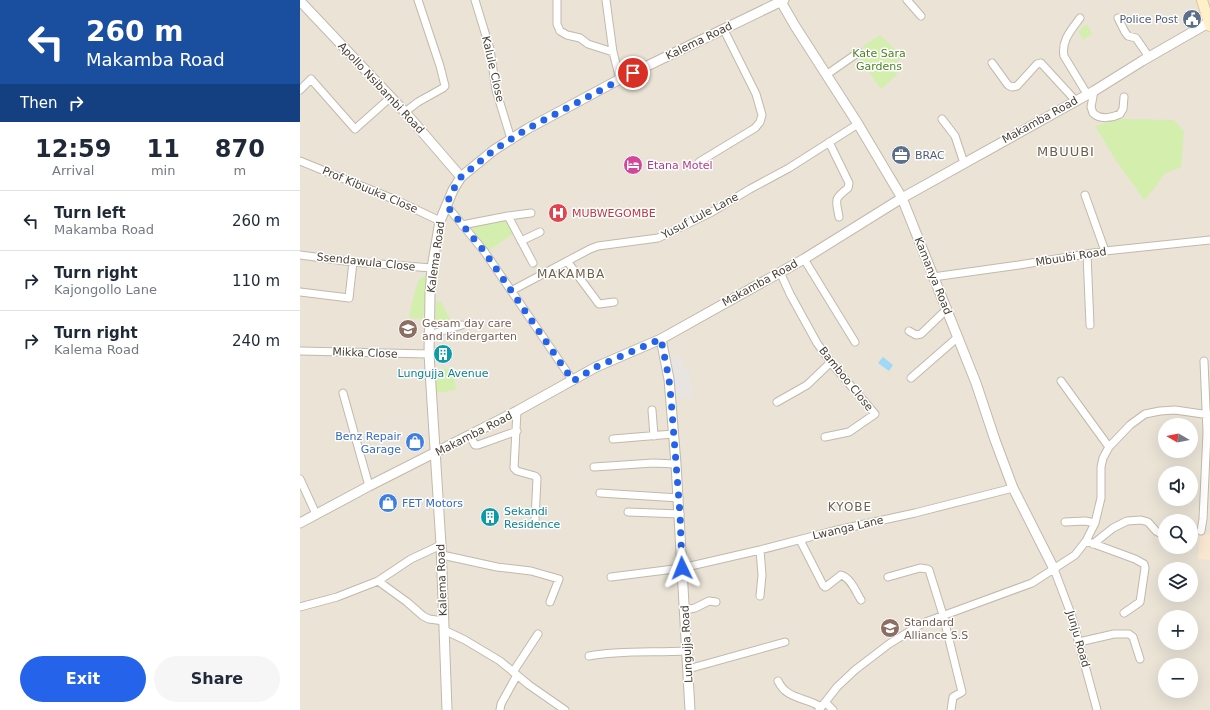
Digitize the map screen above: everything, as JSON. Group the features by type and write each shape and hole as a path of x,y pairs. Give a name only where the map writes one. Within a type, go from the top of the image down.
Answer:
{"main road":[{"path":"1202,0 1210,24"}],"street":[{"path":"405,112 445,86 440,66 418,0"},
{"name":"Kalule Close","path":"475,0 490,49 496,90 511,138"},
{"path":"556,0 557,24 560,31 567,35 580,38 588,44 613,52"},
{"path":"606,0 613,52 620,79"},
{"path":"907,0 921,16"},
{"name":"Kalema Road","path":"447,710 442,555 429,354 432,268 440,220 453,190 461,177 511,138 620,79 782,1"},
{"name":"Kamanya Road","path":"782,1 902,198 932,277 947,309 976,384 994,440 1013,488 1054,570"},
{"name":"Apollo Nsibambi Road","path":"302,4 405,112 461,177"},
{"path":"1080,18 1065,39 1063,52 1064,56 1090,93 1092,113 1099,118 1109,118 1120,114 1123,109 1124,97"},
{"path":"1118,18 1124,32 1128,36 1136,38 1150,57"},
{"name":"Makamba Road","path":"300,523 369,486 470,436 573,381 596,367 661,339 804,259 902,198 1210,24"},
{"path":"699,162 755,128 761,120 762,115 756,94 724,30"},
{"path":"826,75 859,52"},
{"path":"992,63 1008,85 1012,87 1016,86 1037,64 1041,63 1075,100"},
{"path":"300,90 311,79 355,129 391,97"},
{"path":"942,119 955,136 964,163"},
{"name":"Yusuf Lule Lane","path":"511,291 566,261 598,246 658,238 666,235 712,212 789,168 858,124"},
{"path":"829,142 848,183 848,188 838,196 836,200 839,217"},
{"name":"Prof Kibuuka Close","path":"300,161 440,220"},
{"path":"1085,195 1106,251"},
{"path":"446,205 484,251 573,381"},
{"path":"462,225 531,213"},
{"path":"508,216 533,263"},
{"path":"521,241 540,232"},
{"name":"Mbuubi Road","path":"932,277 1106,251 1210,240"},
{"path":"1087,254 1090,326"},
{"name":"Ssendawula Close","path":"300,255 353,262 432,268"},
{"path":"804,259 855,342"},
{"path":"566,261 599,304 614,302"},
{"path":"300,292 349,298 353,262"},
{"name":"Bamboo Close","path":"780,272 790,294 817,343 875,414 849,432 825,438"},
{"path":"909,331 916,335 921,334 947,309"},
{"path":"430,335 462,325"},
{"path":"911,378 958,337"},
{"name":"Lungujja Road","path":"661,339 669,379 679,498 691,710"},
{"name":"Mikka Close","path":"300,351 429,354"},
{"path":"1201,532 1204,509 1208,414 1204,361"},
{"path":"777,402 807,385 831,362"},
{"path":"1061,381 1109,447"},
{"path":"344,393 369,486"},
{"path":"652,410 654,436"},
{"path":"1090,543 1101,498 1101,467 1103,458 1109,447 1130,425 1145,414 1175,410 1208,414"},
{"path":"517,411 514,468 517,471 535,476 537,478 534,520"},
{"path":"470,436 475,445 478,446 517,431"},
{"path":"613,439 673,434"},
{"path":"594,466 603,467 653,463 676,464"},
{"path":"300,479 316,514"},
{"name":"Lwanga Lane","path":"611,577 682,568 1013,488"},
{"path":"600,493 679,498"},
{"path":"628,512 680,514"},
{"path":"1065,522 1085,521 1095,523"},
{"path":"822,706 836,687 855,670 889,644 923,623 1032,583 1054,570 1112,528 1127,521 1148,522 1158,532"},
{"path":"800,540 825,587 840,575 844,576 861,600"},
{"path":"1090,543 1135,559 1144,564 1145,568 1140,602 1124,613"},
{"path":"300,607 337,597 378,581 411,559 441,545"},
{"path":"760,550 762,575 760,596"},
{"path":"442,555 497,567 531,571 559,579 550,602"},
{"path":"888,577 920,568 927,569 930,573 943,616 962,692 953,697 951,710"},
{"name":"Junju Road","path":"1054,570 1071,614 1097,710"},
{"path":"378,581 424,616 444,625 500,661 515,674 565,710"},
{"path":"685,610 695,608 708,601 716,602"},
{"path":"500,710 501,704 515,674 538,634"},
{"path":"1079,642 1114,634 1129,634 1133,637 1140,659"},
{"path":"688,669 785,642"},
{"path":"589,656 617,652 646,653 687,651"},
{"path":"778,681 781,687 790,695 833,710"}],"shaded area":[{"path":"300,0 1210,0 1210,710 300,710"},
{"path":"682,356 684,369 689,369 693,397 676,399 671,357"},
{"path":"1200,534 1210,535 1210,560 1198,559"}],"green space":[{"path":"1087,24 1092,34 1083,40 1078,31"},
{"name":"Kate Sara Gardens","path":"880,35 903,57 892,66 897,75 881,89 859,58 867,50 863,46"},
{"path":"1122,119 1174,120 1184,132 1181,167 1164,174 1144,200 1115,159 1095,126"},
{"path":"507,220 514,233 488,251 471,227"},
{"path":"427,274 423,319 409,318 415,290 419,280"},
{"path":"441,301 451,322 435,330 436,302"},
{"path":"453,368 456,390 436,393 435,371"}],"water":[{"path":"883,357 893,365 889,371 878,363"}],"place":[{"name":"Police Post","path":"1192,19"},
{"name":"BRAC","path":"901,155"},
{"name":"Etana Motel","path":"633,165"},
{"name":"MUBWEGOMBE","path":"558,213"},
{"name":"Gesam day care and kindergarten","path":"408,329"},
{"name":"Lungujja Avenue","path":"443,354"},
{"name":"Benz Repair Garage","path":"415,442"},
{"name":"FET Motors","path":"388,503"},
{"name":"Sekandi Residence","path":"490,517"},
{"name":"Standard Alliance S.S","path":"890,628"}],"district":[{"name":"MBUUBI","path":"1066,151"},
{"name":"MAKAMBA","path":"571,274"},
{"name":"KYOBE","path":"850,507"}],"route":[{"path":"633,73 527,129 494,150 461,177 446,205 484,251 573,381 596,367 661,339 669,379 671,399 680,514 682,568"}]}
